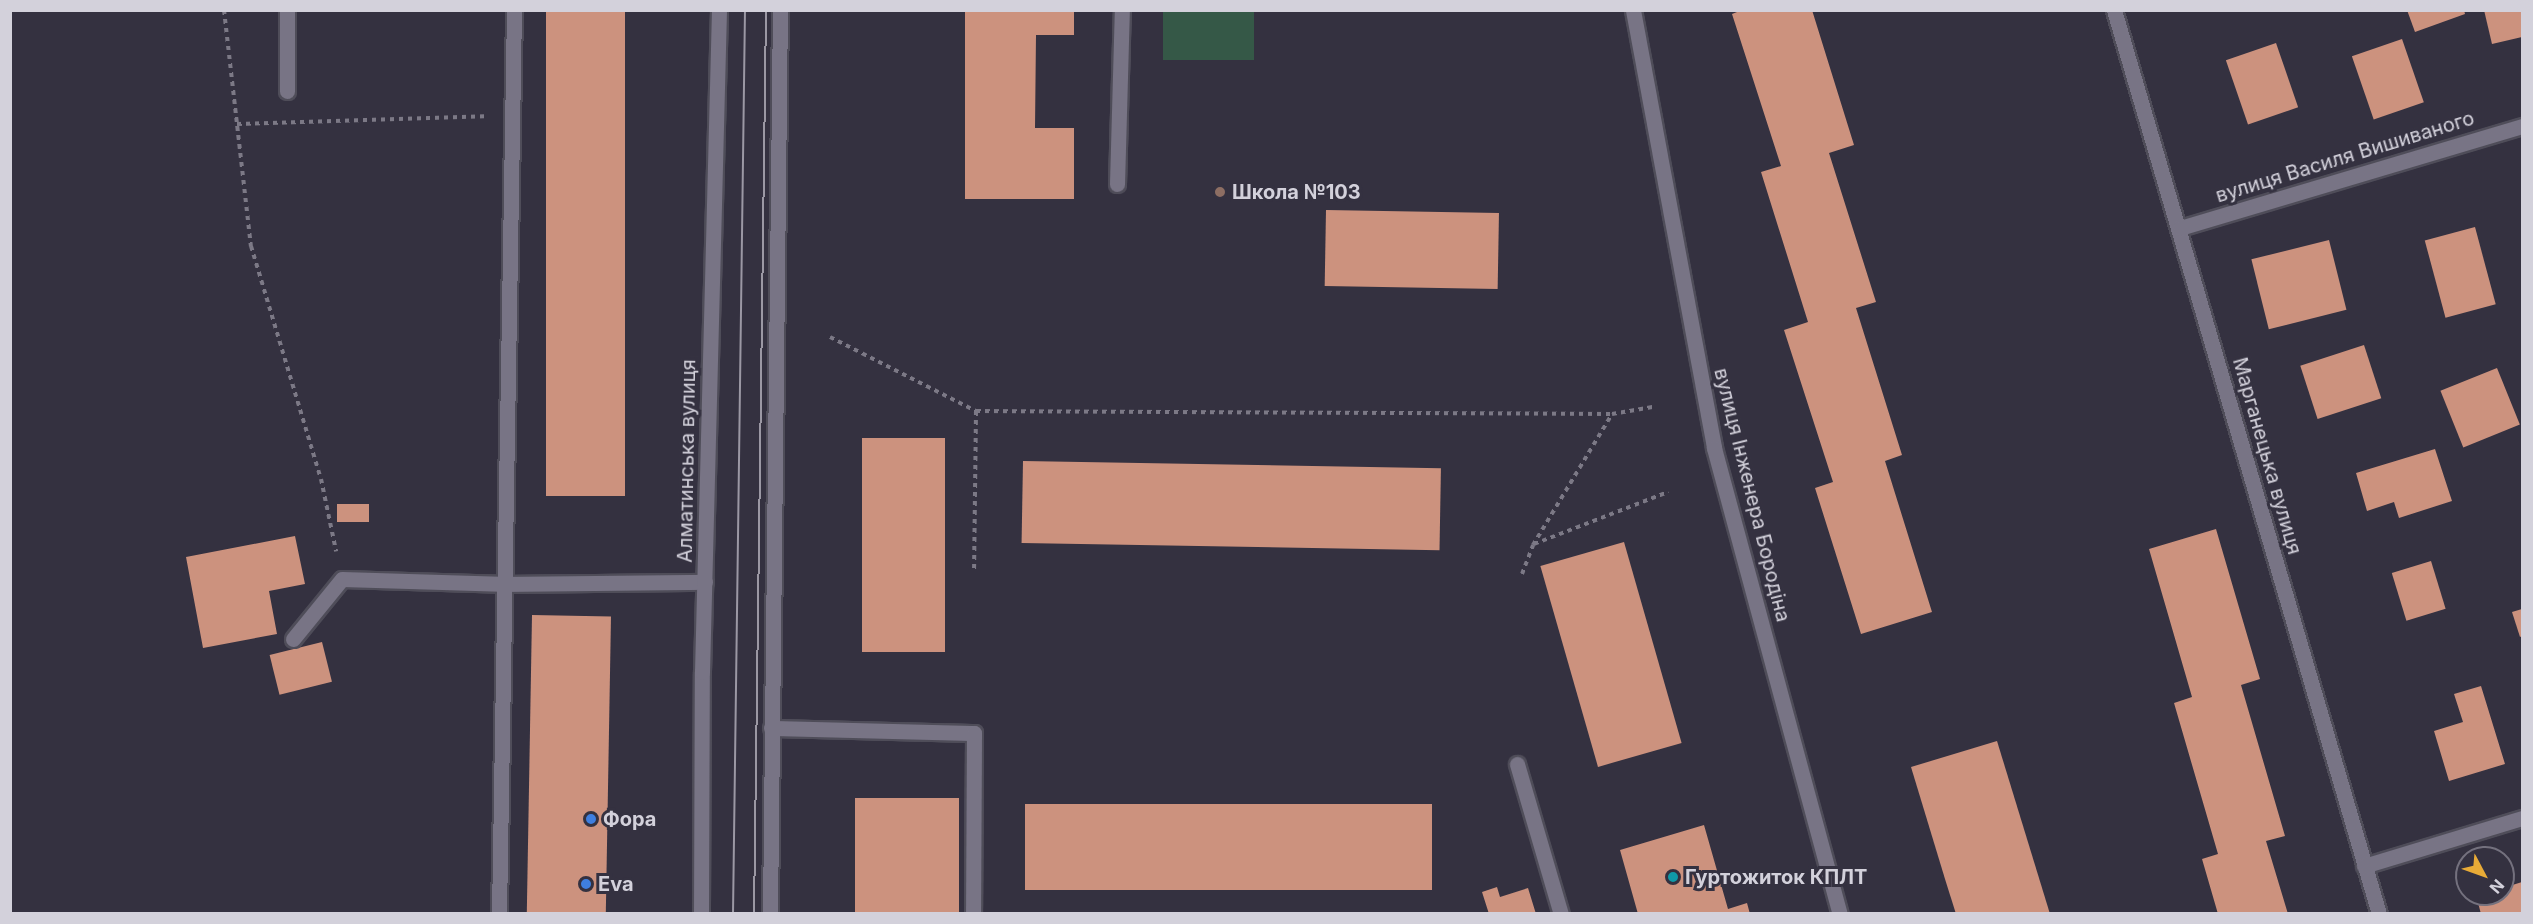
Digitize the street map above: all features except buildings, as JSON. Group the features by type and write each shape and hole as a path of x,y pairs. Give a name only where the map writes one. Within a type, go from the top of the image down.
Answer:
{"street":[{"path":"287,10 287,91"},
{"path":"500,914 508,584 514,10"},
{"name":"Алматинська вулиця","path":"701,914 705,582 719,10"},
{"path":"770,914 780,10"},
{"path":"1117,184 1122,10"},
{"name":"вулиця Інженера Бородіна","path":"1633,10 1714,448 1840,914"},
{"name":"Марганецька вулиця","path":"2114,10 2180,228 2379,914"},
{"name":"вулиця Василя Вишиваного","path":"2180,228 2523,126"},
{"path":"292,639 342,579 508,584 705,582"},
{"path":"771,728 974,733 973,914"},
{"path":"1517,764 1561,914"},
{"path":"2364,866 2523,818"}],"path":[{"path":"224,10 250,246 321,479 342,579"},
{"path":"237,124 513,115"},
{"path":"830,337 976,411 1612,414 1653,407"},
{"path":"974,570 976,411"},
{"path":"1522,574 1533,545 1612,414"},
{"path":"1533,545 1668,492"}],"green space":[{"path":"1163,11 1254,11 1254,60 1163,60"}],"tram line":[{"path":"733,914 745,10"},
{"path":"754,914 766,10"}],"place":[{"name":"Школа №103","path":"1220,192"},
{"name":"Фора","path":"591,819"},
{"name":"Гуртожиток КПЛТ","path":"1673,877"},
{"name":"Eva","path":"586,884"}]}
